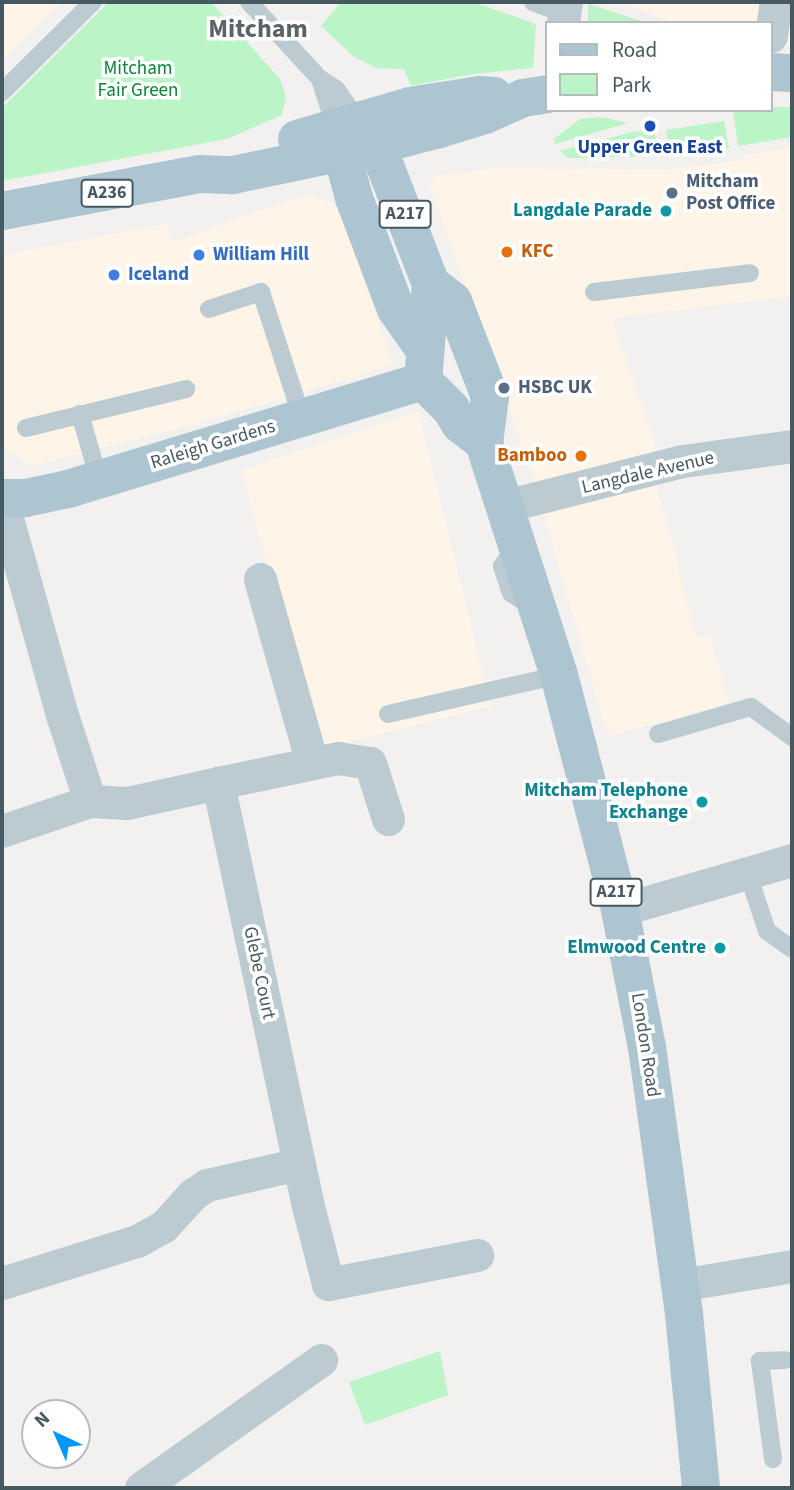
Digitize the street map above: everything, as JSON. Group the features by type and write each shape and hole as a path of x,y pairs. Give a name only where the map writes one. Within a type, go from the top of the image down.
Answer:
{"main road":[{"path":"773,72 792,74"},
{"name":"A236","path":"2,211 200,174 229,160 353,135 410,106 480,94 535,96"},
{"path":"353,135 354,198 396,309 423,365 460,424 484,443"},
{"name":"London Road","path":"353,135 431,284 453,301 490,397 484,443 559,674 621,910 647,1047 680,1285 701,1488"},
{"name":"London Road","path":"423,365 431,284"},
{"name":"Raleigh Gardens","path":"2,499 50,494 302,418 423,365"}],"street":[{"path":"773,22 776,2"},
{"name":"Langdale Avenue","path":"505,506 676,463 792,446"},
{"path":"2,499 63,718 90,801"},
{"path":"260,579 312,763"},
{"path":"2,831 90,801 127,803 338,758 370,763 388,819"},
{"name":"Glebe Court","path":"218,783 299,1164 328,1284 477,1255"},
{"path":"621,910 792,860"},
{"path":"2,1283 144,1238 164,1226 193,1194 207,1185 299,1164"},
{"path":"680,1285 792,1266"},
{"path":"141,1488 321,1360"}],"lane":[{"path":"2,92 93,2"},
{"name":"London Road","path":"249,2 320,79 336,89 353,135"},
{"path":"533,2 564,13"},
{"path":"594,292 750,273"},
{"path":"209,309 261,292 302,418"},
{"path":"26,428 186,389"},
{"path":"80,414 99,480"},
{"path":"388,715 559,674"},
{"path":"658,734 751,707 792,737"},
{"path":"748,874 767,931 790,948"},
{"path":"773,1459 760,1361 785,1360"}],"shaded area":[{"path":"2,2 61,2 2,60"},
{"path":"616,2 792,2 792,45 773,42 773,21 669,21"},
{"path":"792,148 792,296 611,318 653,437 658,491 696,637 709,634 729,704 608,736 530,468 429,185 434,176 502,168 663,170 743,160 745,155"},
{"path":"310,196 331,203 341,215 393,365 202,422 33,466 7,450 2,443 2,255 166,224 172,242 291,200"},
{"path":"418,411 491,706 319,749 241,471"}],"green space":[{"name":"Mitcham Fair Green","path":"109,2 211,2 280,79 286,97 282,115 227,139 2,181 2,108"},
{"path":"341,2 473,2 536,24 533,68 473,74 411,86 404,69 376,68 353,56 321,26"},
{"path":"588,4 641,21 588,21"},
{"path":"773,107 792,107 792,137 738,146 733,112 773,112"},
{"path":"602,117 628,123 555,144 554,139 580,119"},
{"path":"724,121 729,148 670,156 666,130"},
{"path":"655,131 657,156 568,158 560,151 632,132"},
{"path":"440,1351 448,1395 365,1425 349,1382"}],"place":[{"name":"Upper Green East","path":"650,126"},
{"name":"Mitcham Post Office","path":"672,193"},
{"name":"Langdale Parade","path":"666,211"},
{"name":"KFC","path":"507,252"},
{"name":"William Hill","path":"199,255"},
{"name":"Iceland","path":"114,275"},
{"name":"HSBC UK","path":"504,388"},
{"name":"Bamboo","path":"581,456"},
{"name":"Mitcham Telephone Exchange","path":"702,802"},
{"name":"Elmwood Centre","path":"720,948"}],"district":[{"name":"Mitcham","path":"258,29"}]}
